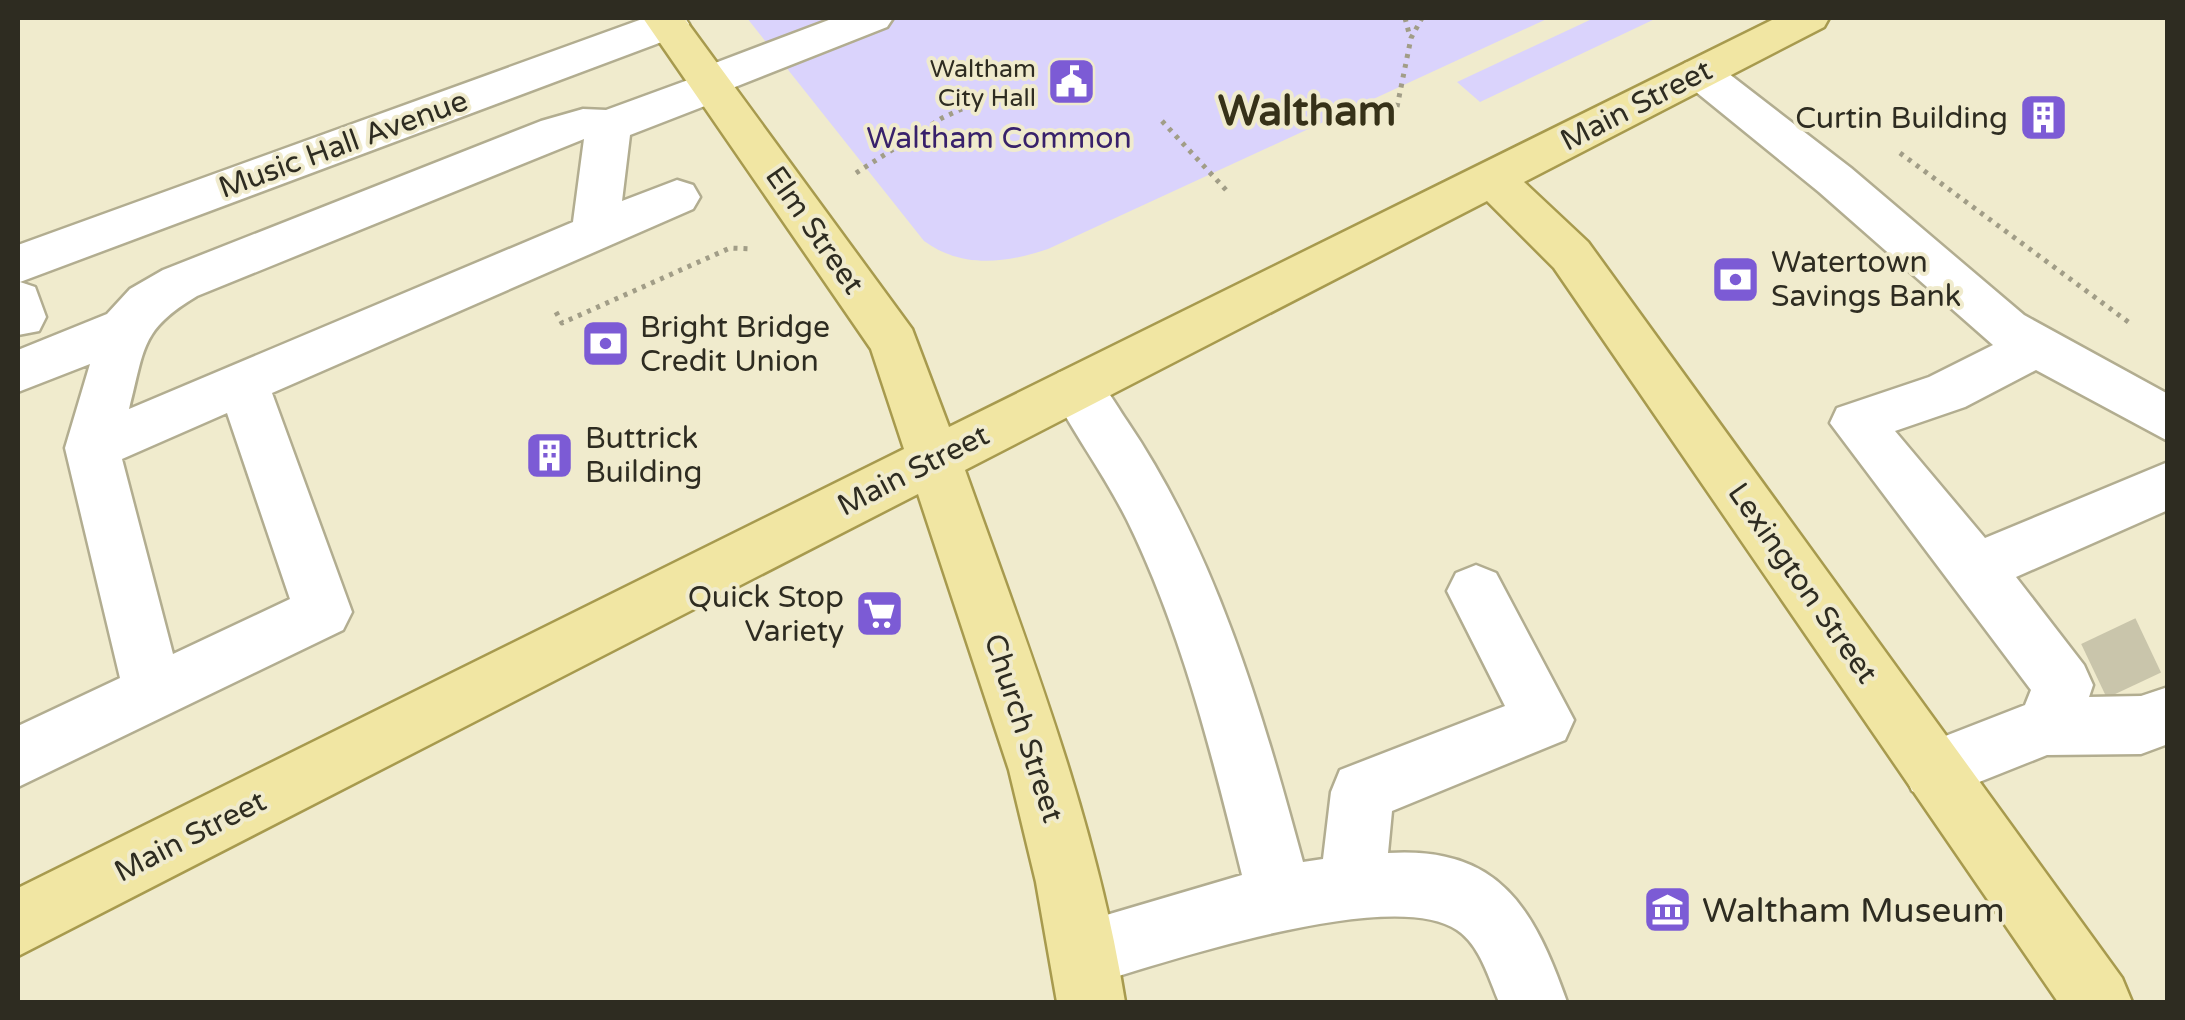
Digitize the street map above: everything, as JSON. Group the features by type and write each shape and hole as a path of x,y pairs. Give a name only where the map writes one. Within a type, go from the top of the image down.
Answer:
{"main road":[{"name":"Main Street","path":"18,924 1809,18"},
{"name":"Elm Street","path":"675,22 711,84 894,342 935,459"},
{"name":"Lexington Street","path":"1491,178 1571,255 2098,1002"},
{"name":"Church Street","path":"935,459 1040,770 1087,978"}],"street":[{"path":"154,693 92,448 125,328 147,302 180,283 557,132 583,124 608,126 872,18"},
{"name":"Music Hall Avenue","path":"18,264 675,22"},
{"path":"1700,72 2034,348 2168,420"},
{"path":"595,232 608,126"},
{"path":"92,448 677,197"},
{"path":"18,372 125,328"},
{"path":"2034,348 1947,392 1856,423 1976,568 2068,694 2141,725 2168,715"},
{"path":"18,757 323,612 243,383"},
{"path":"1076,388 1143,490 1210,642 1280,900"},
{"path":"1976,568 2168,485"},
{"path":"1352,886 1362,792 1544,720 1476,591"},
{"path":"1934,770 2068,694"},
{"path":"1087,978 1280,900 1352,886 1413,884 1460,893 1475,901 1497,926 1533,1002"}],"path":[{"path":"1405,18 1411,38"},
{"path":"1397,107 1411,38 1422,18"},
{"path":"856,173 890,154 925,124 974,103"},
{"path":"1162,121 1228,191"},
{"path":"1888,144 2135,327"}],"green space":[{"name":"Waltham Common","path":"747,18 1549,18 1048,249 1017,258 985,261 954,256 924,241"},
{"path":"1594,18 1657,18 1480,102 1457,82"}],"tunnel":[{"path":"2094,671 2168,636"}],"place":[{"name":"Waltham City Hall","path":"1071,82"},
{"name":"Curtin Building","path":"2043,118"},
{"name":"Watertown Savings Bank","path":"1736,279"},
{"name":"Bright Bridge Credit Union","path":"605,344"},
{"name":"Buttrick Building","path":"550,455"},
{"name":"Quick Stop Variety","path":"879,614"},
{"name":"Waltham Museum","path":"1667,910"}],"district":[{"name":"Waltham","path":"1307,110"}]}
